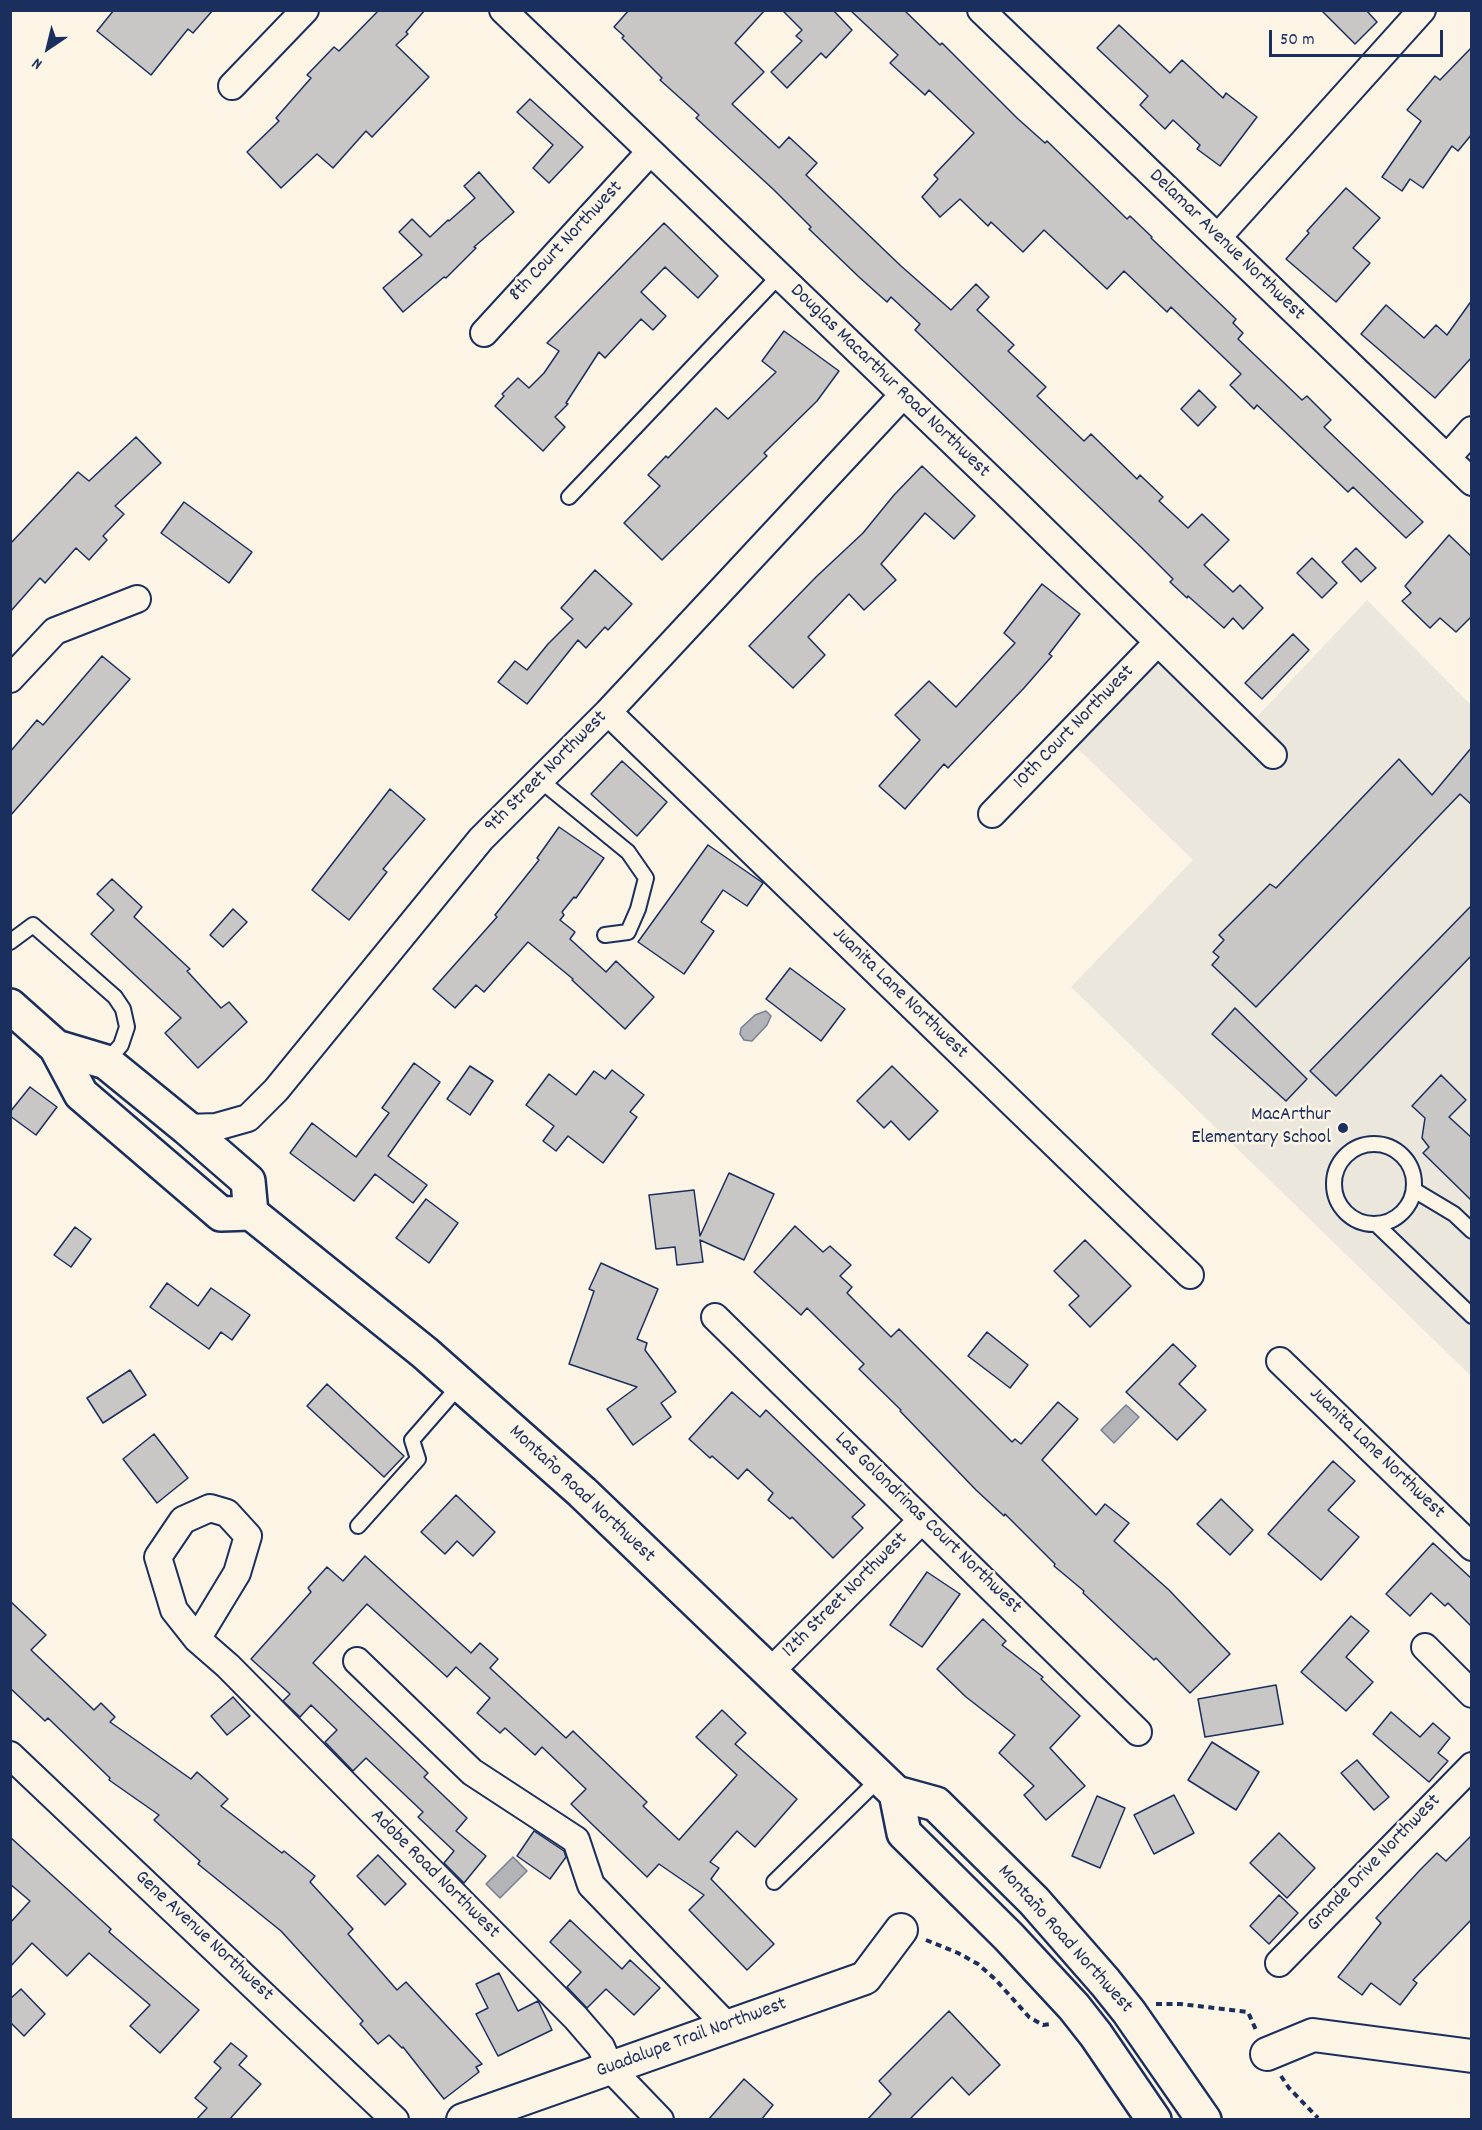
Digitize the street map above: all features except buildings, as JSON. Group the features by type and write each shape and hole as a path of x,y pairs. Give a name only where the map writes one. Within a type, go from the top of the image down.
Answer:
{"main road":[{"path":"10,1006 56,1047 81,1094 221,1214 251,1213 248,1180 187,1128 106,1062 56,1047"},
{"name":"Montaño Road Northwest","path":"251,1213 425,1353 582,1492 888,1785 936,1804 1034,1901 1129,2012 1204,2120"},
{"name":"Montaño Road Northwest","path":"888,1785 904,1833 1009,1937 1074,2007 1154,2120"}],"street":[{"path":"232,86 305,10"},
{"name":"Douglas Macarthur Road Northwest","path":"503,10 1274,755"},
{"name":"Delamar Avenue Northwest","path":"981,10 1472,482"},
{"path":"1218,237 1422,10"},
{"name":"8th Court Northwest","path":"484,333 650,152"},
{"name":"9th Street Northwest","path":"187,1128 216,1127 248,1118 276,1090 481,839 608,712 903,395"},
{"path":"1447,458 1472,430"},
{"path":"10,679 55,631 137,599"},
{"name":"10th Court Northwest","path":"992,814 1158,642"},
{"name":"Juanita Lane Northwest","path":"608,712 1190,1275"},
{"name":"Las Golondrinas Court Northwest","path":"715,1317 1138,1732"},
{"name":"Juanita Lane Northwest","path":"1280,1361 1472,1547"},
{"name":"Adobe Road Northwest","path":"197,1639 237,1573 248,1536 227,1513 210,1508 183,1520 158,1557 174,1610 197,1639 228,1666 576,2018 602,2046 610,2068 660,2120"},
{"name":"12th Street Northwest","path":"769,1673 922,1520"},
{"path":"1425,1647 1472,1694"},
{"path":"357,1661 472,1772 576,1840 591,1885 727,2026"},
{"name":"Gene Avenue Northwest","path":"10,1755 394,2120"},
{"name":"Grande Drive Northwest","path":"1279,1963 1472,1766"},
{"name":"Guadalupe Trail Northwest","path":"463,2120 865,1978 901,1930"},
{"path":"1267,2054 1312,2035 1472,2056"}],"lane":[{"path":"569,497 779,276"},
{"path":"540,780 628,852 646,878 638,909 628,932 605,935"},
{"path":"10,942 33,925 115,997 123,1009 127,1027 121,1046 106,1062"},
{"path":"1378,1144 1401,1155 1409,1165 1414,1178 1414,1191 1401,1214 1377,1225 1357,1221 1341,1208 1335,1196 1333,1182 1342,1158 1365,1145 1378,1144"},
{"path":"1414,1191 1454,1214 1472,1231"},
{"path":"1377,1225 1472,1316"},
{"path":"358,1526 418,1459 412,1440 460,1385"},
{"path":"774,1882 888,1785"}],"path":[{"path":"901,1930 958,1953 978,1964 1035,2022 1046,2026 1055,2021"},
{"path":"1149,2004 1180,2004 1248,2012 1267,2054 1289,2088 1318,2118"}],"shaded area":[{"name":"MacArthur Elementary School","path":"1367,600 1471,705 1471,1376 1071,987 1193,860 1074,745 1157,662 1235,740"},
{"path":"766,1011 771,1016 767,1025 752,1041 744,1040 740,1034 741,1028 755,1015"},
{"path":"1126,1405 1139,1417 1114,1443 1101,1430"},
{"path":"513,1857 527,1871 500,1898 486,1884"}],"place":[{"name":"MacArthur Elementary School","path":"1343,1128"}]}
